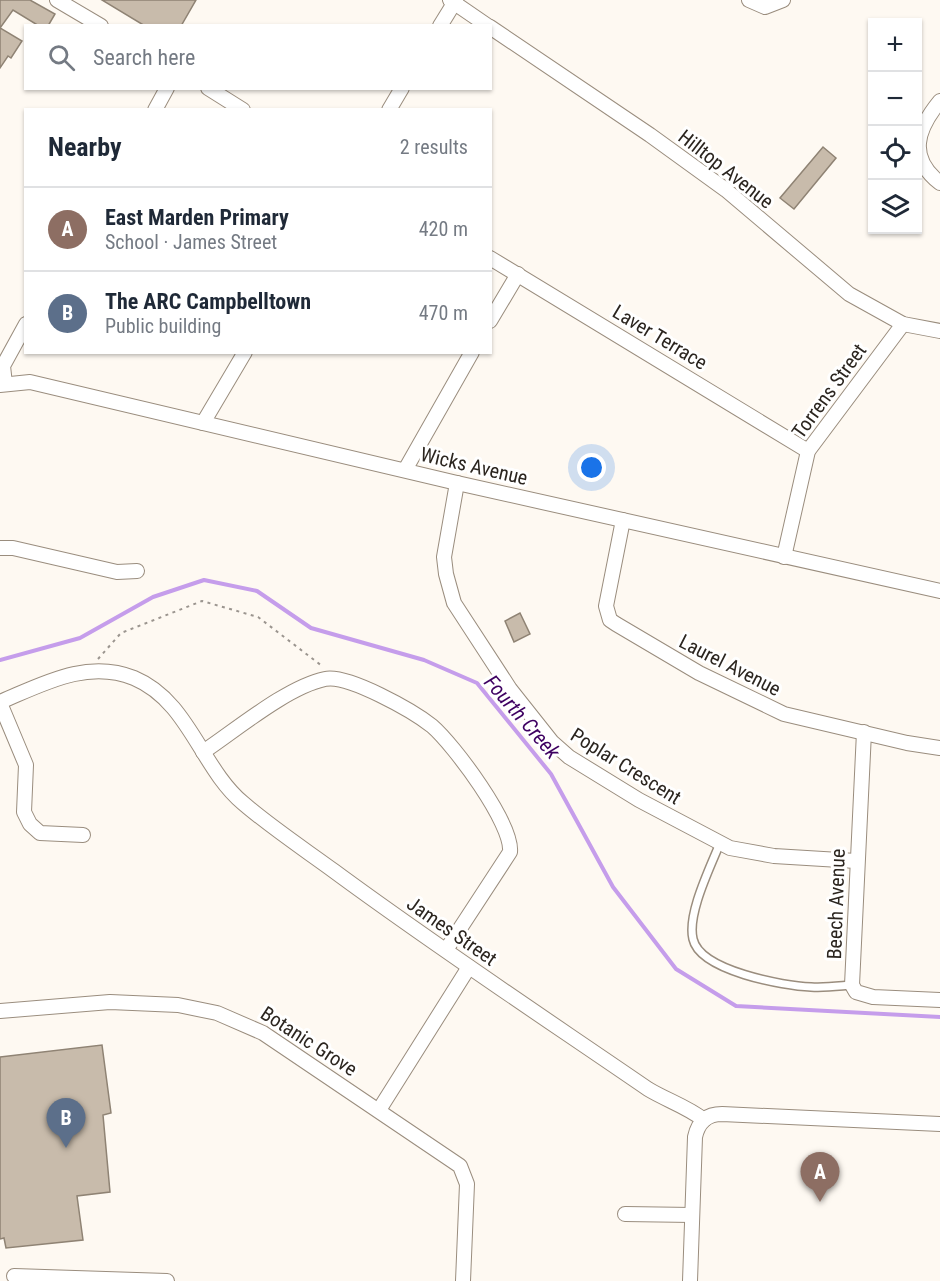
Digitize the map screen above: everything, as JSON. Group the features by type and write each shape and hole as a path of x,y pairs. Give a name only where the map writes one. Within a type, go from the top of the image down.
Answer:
{"street":[{"path":"57,0 97,24"},
{"path":"749,0 765,7 783,0"},
{"path":"441,24 453,1"},
{"name":"Hilltop Avenue","path":"453,1 486,24"},
{"name":"Hilltop Avenue","path":"492,28 650,135 726,190 849,294 903,324 940,331"},
{"path":"155,108 166,90"},
{"path":"211,90 240,108"},
{"path":"390,108 401,90"},
{"path":"940,101 924,123 918,143 922,161 931,176 940,183"},
{"name":"Laver Terrace","path":"492,259 808,451"},
{"path":"492,318 518,273"},
{"name":"Torrens Street","path":"784,557 808,451 903,324"},
{"path":"2,384 3,366 24,328"},
{"path":"203,423 244,354"},
{"path":"405,470 471,354"},
{"name":"Wicks Avenue","path":"2,384 30,382 457,483 940,591"},
{"name":"Poplar Crescent","path":"457,483 444,557 450,591 457,609 541,731 569,757 639,800 720,843 751,853 856,861"},
{"name":"Laurel Avenue","path":"623,520 606,606 610,620 699,673 784,714 907,743 940,748"},
{"path":"0,548 13,548 117,572 137,571"},
{"name":"James Street","path":"0,702 66,676 88,670 134,678 161,694 232,793 243,803 415,931 648,1089 681,1108 692,1110 704,1120"},
{"path":"203,752 305,685 338,678 417,716 432,727 459,756 508,832 511,841 510,852 446,950"},
{"path":"0,702 26,765 24,812 30,824 40,833 83,835"},
{"name":"Beech Avenue","path":"864,732 856,861 852,985 856,992 873,997 940,1000"},
{"path":"379,1110 468,967"},
{"name":"Botanic Grove","path":"0,1011 110,1002 178,1005 217,1013 263,1033 453,1159 464,1172 467,1184 463,1281"},
{"path":"690,1281 695,1137 697,1127 713,1114 940,1124"},
{"path":"625,1214 692,1215"},
{"path":"14,1276 167,1281"}],"lane":[{"path":"720,843 696,906 692,938 697,948 728,968 772,982 812,987 852,985"}],"path":[{"path":"88,670 121,633 202,601 258,617 338,678"}],"building":[{"path":"0,0 30,0 55,14 49,24 36,24 13,10 0,28"},
{"path":"102,0 196,0 182,24 142,24"},
{"path":"0,28 22,41 11,58 8,56 0,68"},
{"path":"823,147 836,158 794,209 780,198"},
{"path":"520,613 530,634 514,642 505,621"},
{"path":"102,1045 111,1113 103,1115 110,1192 77,1196 83,1240 6,1248 4,1238 0,1239 0,1057"}],"waterway":[{"name":"Fourth Creek","path":"0,660 80,638 153,597 204,580 257,591 311,628 424,660 477,683 551,774 613,887 676,969 736,1006 940,1017"}],"place":[{"name":"The ARC Campbelltown","path":"66,1148"},
{"name":"East Marden Primary","path":"820,1202"}]}
